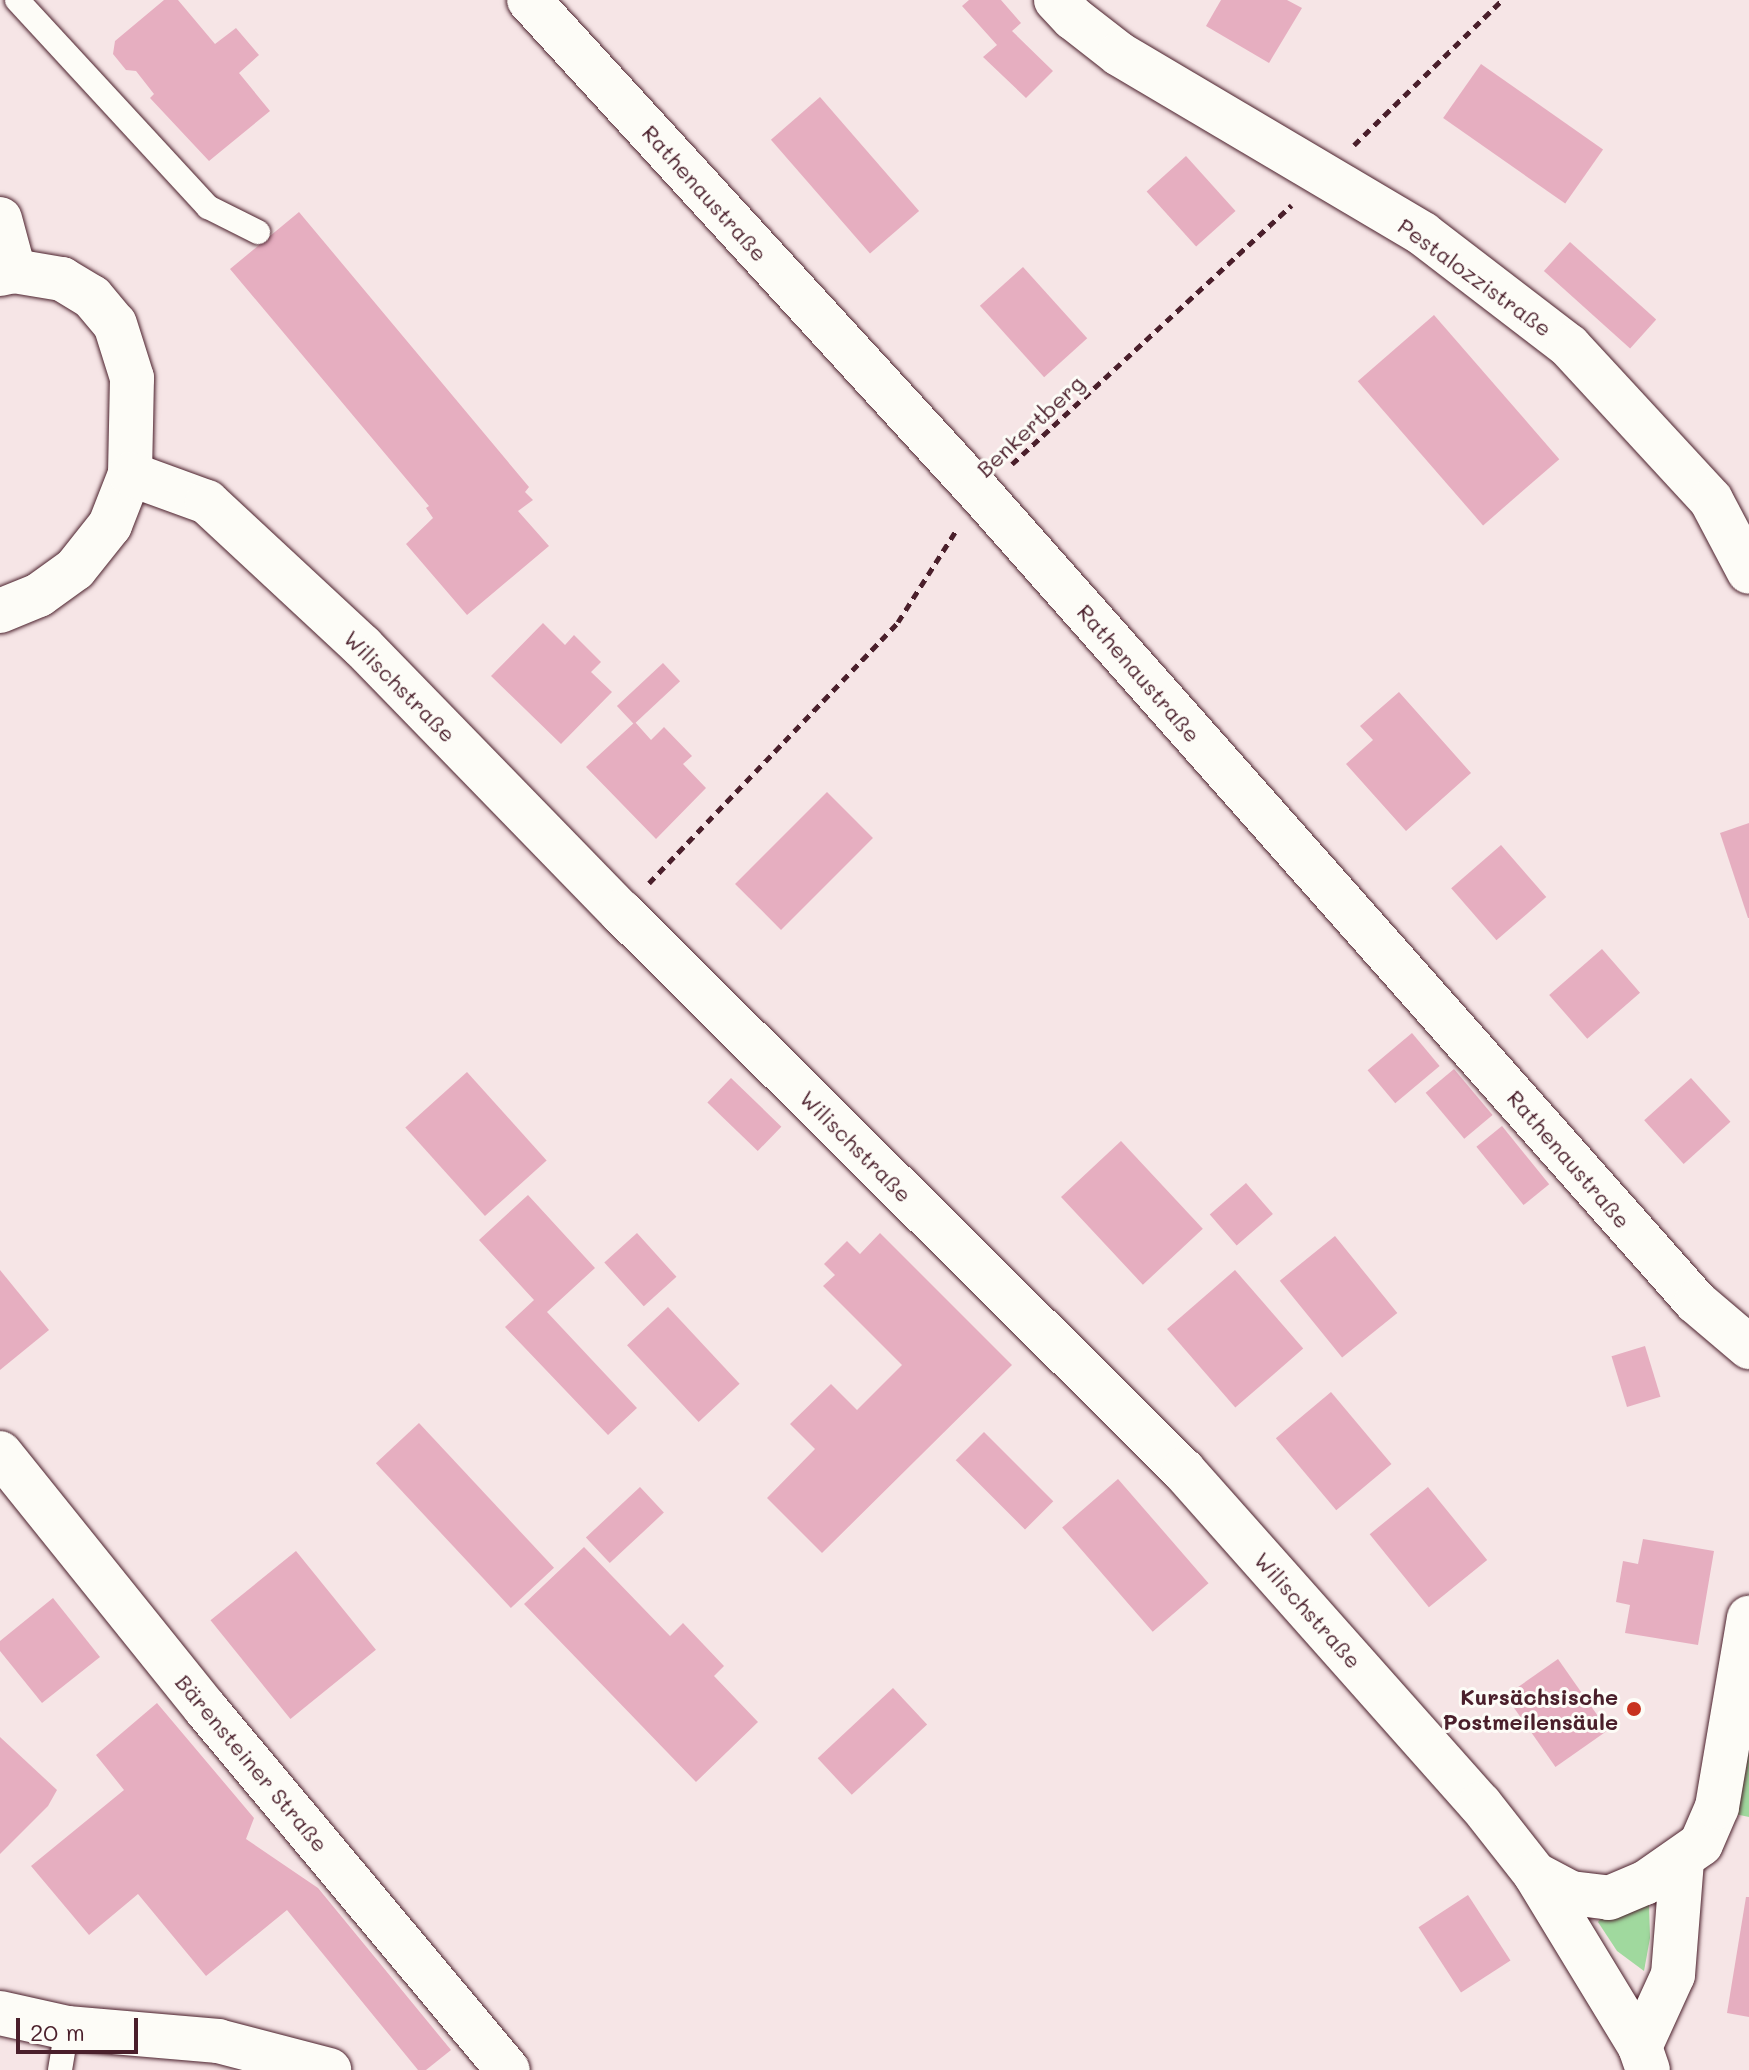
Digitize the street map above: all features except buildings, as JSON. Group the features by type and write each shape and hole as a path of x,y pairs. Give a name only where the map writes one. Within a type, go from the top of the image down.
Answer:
{"street":[{"name":"Rathenaustraße","path":"529,0 980,493 1696,1302 1749,1347"},
{"name":"Pestalozzistraße","path":"1056,0 1073,18 1119,54 1322,177 1423,234 1569,346 1711,500 1749,572"},
{"path":"0,219 7,272 62,279 92,297 115,324 132,378 130,474 110,525 75,569 39,595 0,611"},
{"name":"Wilischstraße","path":"130,474 207,502 362,646 621,912 1183,1470 1480,1804 1535,1874 1644,2059"},
{"name":"Bärensteiner Straße","path":"0,1453 205,1708 508,2070"},
{"path":"1644,2059 1673,1975 1682,1861 1701,1844 1717,1807 1749,1618"},
{"name":"Wilischstraße","path":"1535,1874 1571,1893 1609,1898 1645,1883 1682,1861"},
{"path":"0,2013 67,2028 218,2041 329,2070"}],"lane":[{"path":"17,0 208,207 258,232"},
{"path":"60,2070 67,2028"}],"path":[{"name":"Benkertberg","path":"621,912 898,622 980,493 1322,177 1502,0"}],"green space":[{"path":"1749,1730 1749,1817 1735,1814"},
{"path":"1634,1896 1649,1905 1650,1938 1644,1971 1617,1951 1598,1922 1608,1909"}],"place":[{"name":"Kursächsische Postmeilensäule","path":"1634,1709"}]}
